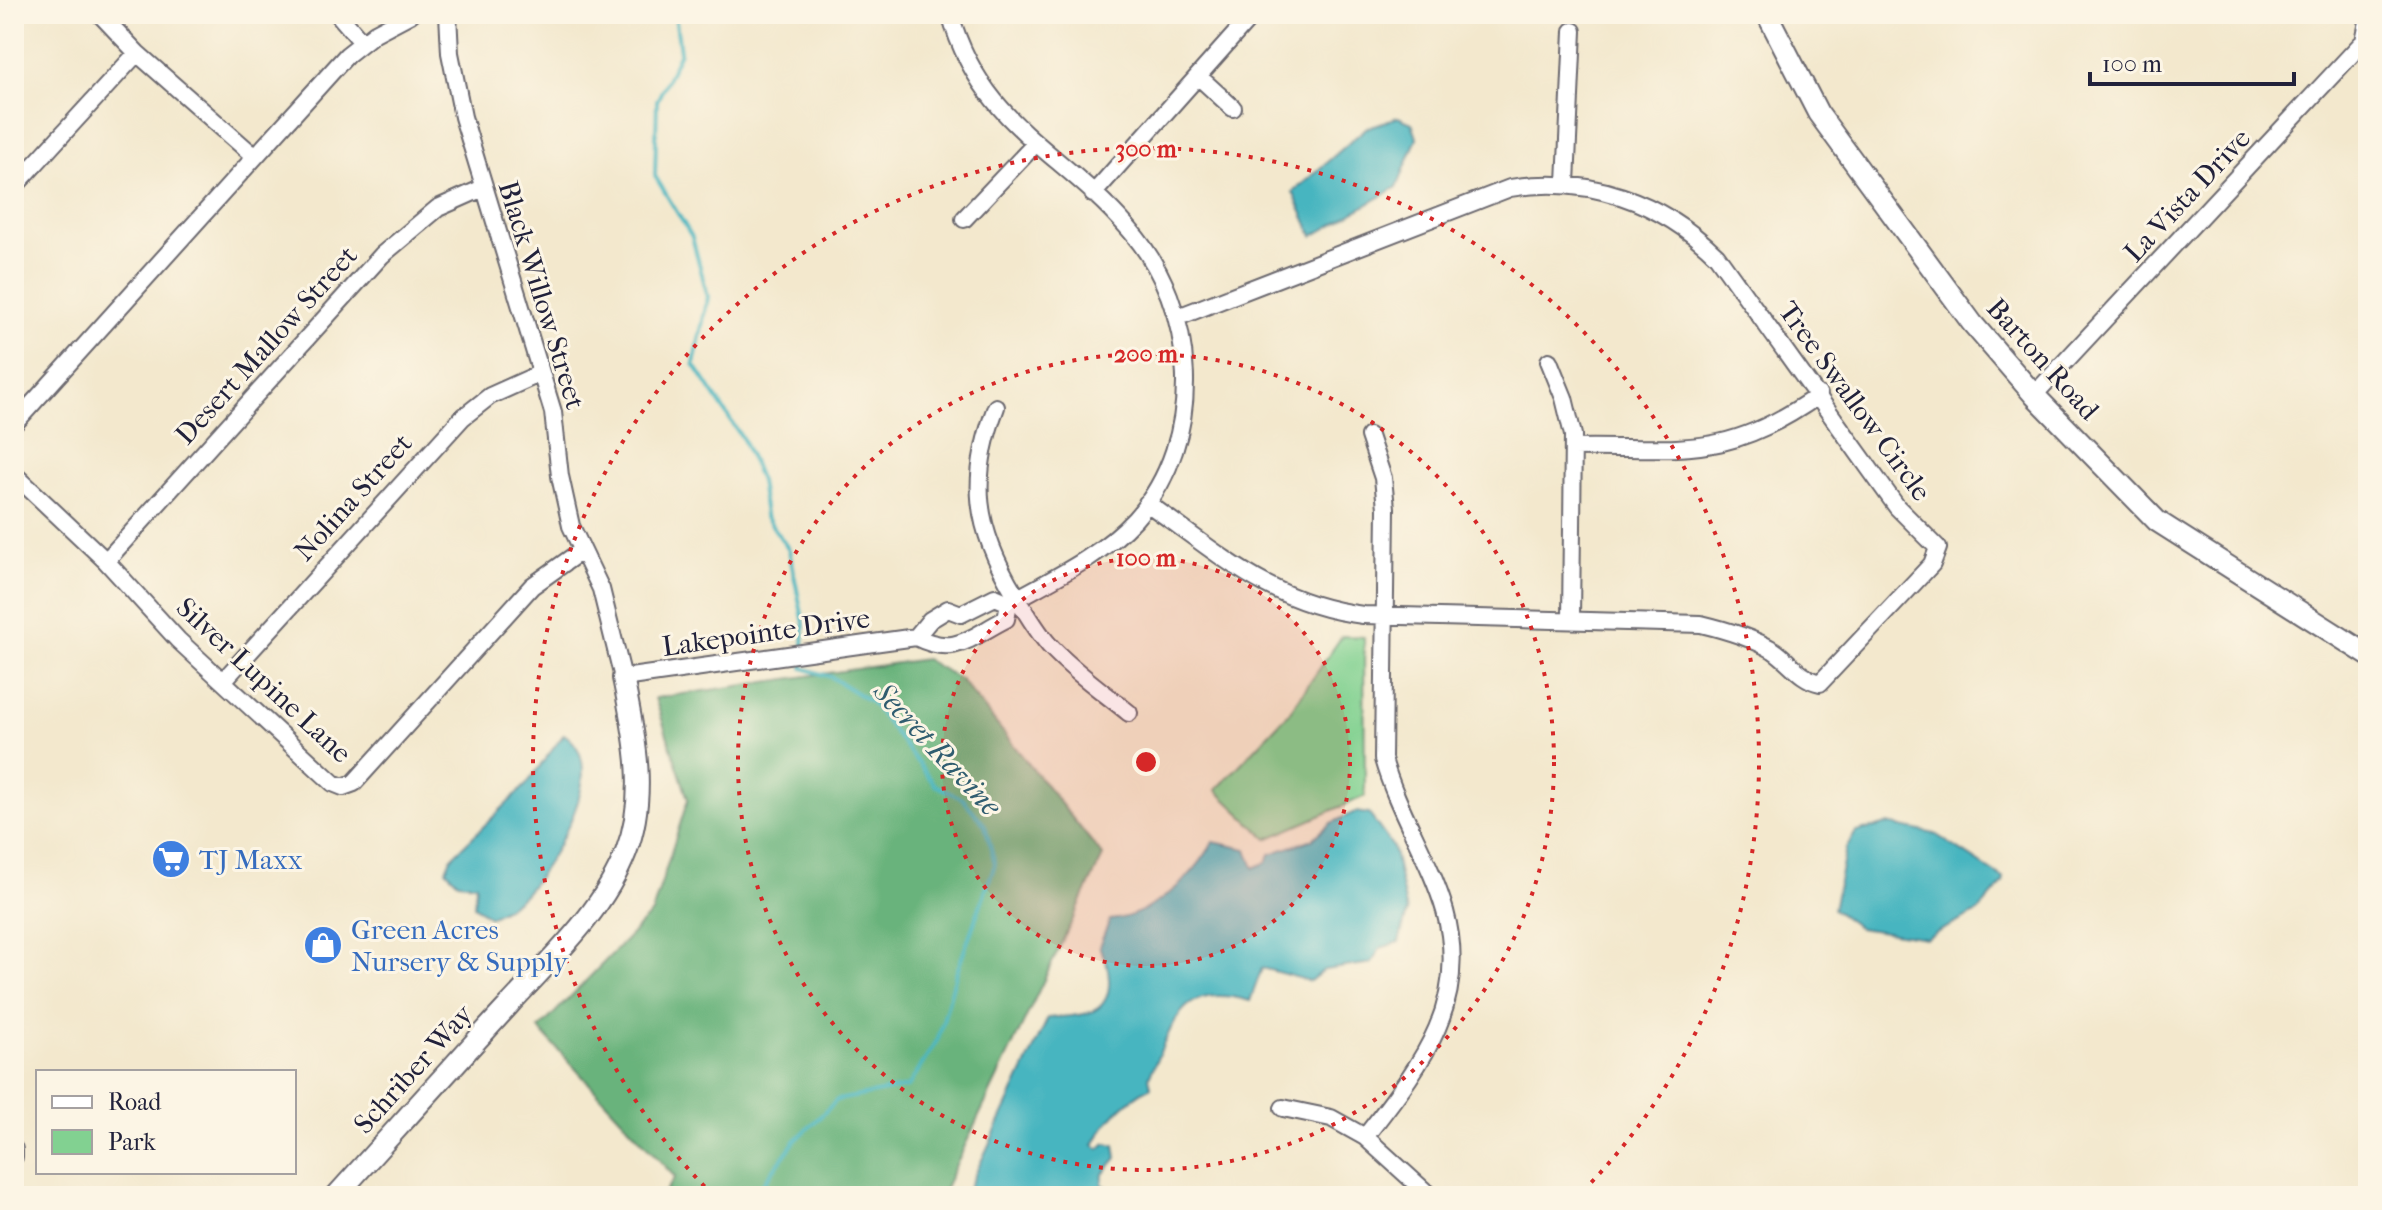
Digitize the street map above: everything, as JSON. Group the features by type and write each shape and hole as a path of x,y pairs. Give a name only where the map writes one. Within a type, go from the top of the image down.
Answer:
{"street":[{"path":"100,14 137,53 254,156"},
{"path":"338,14 362,42"},
{"path":"14,424 254,156 362,42 411,14"},
{"name":"Black Willow Street","path":"448,14 456,83 483,188 553,412 560,476 581,551 601,589 623,678"},
{"name":"Lakepointe Drive","path":"916,637 930,620 948,609 961,614 995,597 1013,600 1100,551 1147,503 1169,463 1183,402 1185,371 1178,317 1151,258 1127,226 985,92 961,50 950,14"},
{"path":"1093,194 1253,14"},
{"name":"Barton Road","path":"1767,14 1818,113 1972,323 2034,395 2157,521 2368,655"},
{"name":"La Vista Drive","path":"2034,395 2104,324 2364,41 2368,22"},
{"path":"1566,183 1573,31"},
{"path":"14,187 137,53"},
{"path":"1199,77 1233,108"},
{"path":"964,219 1036,143"},
{"name":"Tree Swallow Circle","path":"1147,503 1281,595 1330,611 1386,616 1701,624 1754,640 1773,650 1806,680 1820,683 1932,564 1938,548 1897,507 1732,274 1699,238 1640,202 1566,183 1528,185 1486,195 1178,317"},
{"name":"Desert Mallow Street","path":"106,561 382,255 438,208 483,188"},
{"path":"1549,361 1570,419 1573,448 1571,619"},
{"name":"Nolina Street","path":"223,681 442,437 490,396 541,373"},
{"path":"1573,448 1669,450 1726,443 1758,433 1819,395"},
{"path":"996,407 982,452 979,502 991,551 1013,600 1047,643 1129,713"},
{"path":"1365,1137 1425,1058 1446,1009 1451,958 1445,911 1392,792 1383,759 1386,616 1383,478 1369,436"},
{"name":"Silver Lupine Lane","path":"14,474 106,561 178,640 333,783 343,787 354,783 532,586 581,551"},
{"name":"Lakepointe Drive","path":"623,678 916,637 932,645 955,647 1006,619 1013,600"},
{"path":"961,614 968,639"},
{"name":"Schriber Way","path":"336,1196 557,951 614,878 635,820 638,790 639,757 623,678"},
{"path":"1283,1108 1331,1118 1365,1137 1430,1196"},
{"path":"14,1149 14,1157"}],"green space":[{"path":"1342,636 1364,637 1365,796 1267,839 1216,790 1289,713"},
{"path":"925,659 961,680 1103,856 941,1196 662,1196 675,1177 539,1029 652,913 688,799 655,698"}],"water":[{"path":"1398,117 1412,123 1417,138 1397,187 1313,236 1293,192 1366,128"},
{"path":"564,734 578,749 583,768 574,813 551,858 526,892 490,917 474,906 476,884 458,882 446,870 451,858 526,785"},
{"path":"1355,812 1369,814 1393,847 1407,912 1399,942 1380,948 1372,963 1324,970 1310,981 1262,968 1250,1001 1226,996 1208,997 1194,1002 1183,1011 1149,1077 1151,1087 1118,1112 1094,1145 1099,1149 1106,1143 1115,1145 1117,1158 1103,1174 1102,1184 1120,1196 965,1196 1048,1018 1088,1013 1101,1006 1106,999 1108,971 1099,947 1110,920 1141,911 1170,893 1195,869 1213,842 1247,849 1254,868 1267,862 1270,854 1313,839 1331,823"},
{"path":"1887,824 1935,834 2004,879 2003,883 1978,912 1926,938 1859,928 1833,909 1846,848 1856,832"}],"waterway":[{"name":"Secret Ravine","path":"675,14 680,52 657,101 655,176 692,237 708,297 694,364 744,441 760,481 765,515 789,550 804,624 803,649"},
{"name":"Secret Ravine","path":"754,1196 795,1141 837,1100 908,1087 938,1039 956,974 995,864 985,825 963,799 935,785 871,702 831,677 803,668 803,658"}],"place":[{"name":"TJ Maxx","path":"171,859"},
{"name":"Green Acres Nursery & Supply","path":"323,945"}]}
